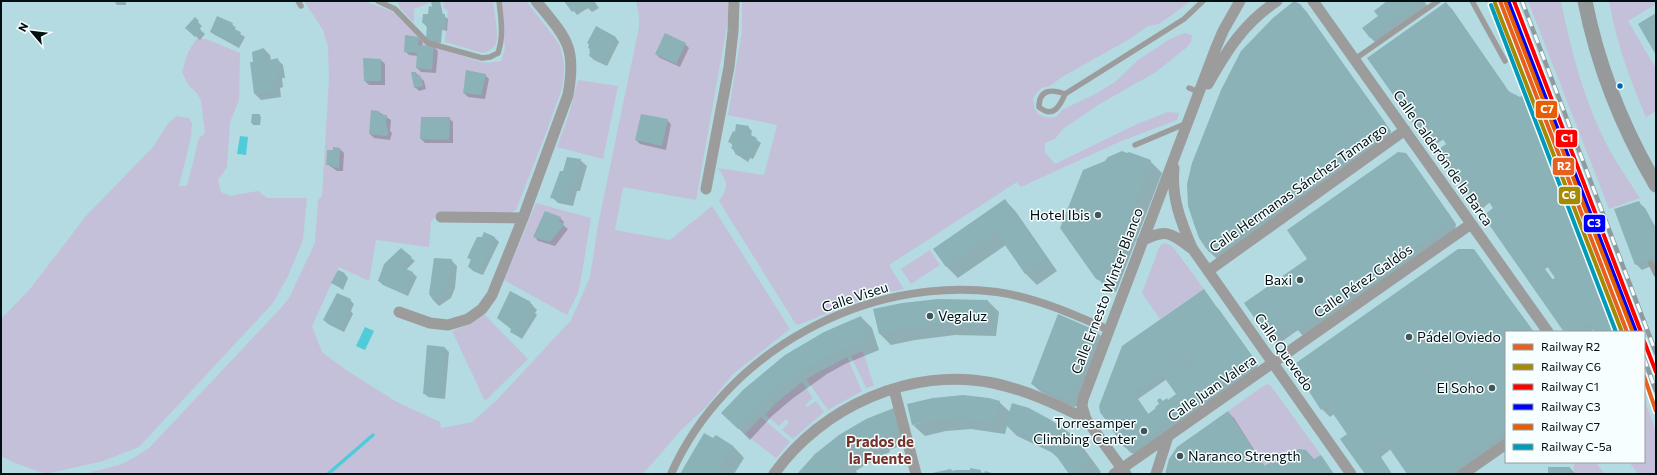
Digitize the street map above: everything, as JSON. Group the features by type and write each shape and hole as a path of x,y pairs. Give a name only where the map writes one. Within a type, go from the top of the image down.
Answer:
{"main road":[{"path":"1585,1 1591,31 1610,90 1632,141 1656,185"}],"street":[{"path":"399,312 430,323 448,325 468,319 482,309 492,295 568,95 572,77 572,61 569,48 561,32 536,1"},
{"path":"706,189 729,67 733,32 734,1"},
{"name":"Calle Ernesto Winter Blanco","path":"1188,120 1194,90 1223,30 1240,1"},
{"name":"Calle Ernesto Winter Blanco","path":"1120,472 1086,418 1082,406 1083,399 1188,120 1221,60 1243,29 1277,1"},
{"name":"Calle Calderón de la Barca","path":"1313,1 1547,331"},
{"name":"Calle Hermanas Sánchez Tamargo","path":"1208,271 1405,130"},
{"name":"Calle Quevedo","path":"1176,151 1172,181 1174,199 1180,220 1192,248 1351,474"},
{"path":"441,218 522,218"},
{"name":"Calle Pérez Galdós","path":"1273,364 1471,224"},
{"name":"Calle Quevedo","path":"1142,241 1161,233 1168,233 1192,248"},
{"name":"Calle Viseu","path":"671,474 683,450 701,423 733,386 756,364 780,346 819,323 868,304 900,296 933,292 997,292 1030,299 1064,310 1108,330"},
{"name":"Calle Juan Valera","path":"1120,472 1168,436 1273,364"},
{"path":"774,474 798,446 832,419 856,404 894,389 938,381 962,380 991,382 1019,389 1086,418"},
{"path":"894,389 916,474"},
{"name":"Calle Juan Valera","path":"1156,474 1168,436"},
{"path":"1463,474 1505,445"}],"lane":[{"path":"378,1 395,9 428,43 482,58 490,57 498,53 501,44 502,34 498,1"},
{"path":"1065,94 1058,91 1048,91 1039,99 1039,106 1050,112 1054,111 1061,103 1065,94 1184,19 1203,1"},
{"path":"1354,59 1438,1"},
{"path":"1472,1 1505,61"},
{"path":"1135,145 1188,120"},
{"path":"1651,263 1656,274"}],"shaded area":[{"path":"304,1 364,1 398,15 428,44 488,63 501,61 505,48 500,1 526,1 560,46 564,64 562,88 516,210 512,212 438,213 431,222 429,247 376,240 369,281 339,267 312,326 322,352 346,370 397,402 440,422 441,428 472,422 498,399 571,320 590,277 598,225 639,27 639,15 636,1 728,1 729,14 696,200 623,187 615,230 670,240 712,206 790,329 733,374 706,407 682,429 643,474 84,474 122,464 149,448 289,298 315,243 318,200 322,196 329,78 328,47 323,30"},
{"path":"397,1 429,1 429,3 414,9 414,23 400,8"},
{"path":"443,1 493,1 497,34 494,47 483,53 445,42 448,11 444,8"},
{"path":"742,1 1191,1 1159,24 1148,26 1128,40 1062,77 1050,86 1041,88 1033,98 1036,112 1046,117 1056,117 1062,110 1095,94 1115,82 1138,60 1170,39 1185,33 1192,35 1191,42 1186,48 1156,72 1098,105 1063,129 1055,139 1045,143 1045,152 1055,164 1137,124 1168,112 1179,113 1177,120 1119,142 1021,187 1017,182 889,265 904,289 872,295 798,325 795,323 719,201 726,188 726,184 724,177 718,168 764,175 777,125 728,115 742,31"},
{"path":"1528,1 1561,1 1577,70 1588,103 1610,151 1640,198 1609,209"},
{"path":"1609,1 1656,1 1656,4 1628,21 1655,67 1656,66 1656,111 1646,117 1624,60 1615,31"},
{"path":"197,38 206,39 240,53 239,100 230,122 227,167 218,180 221,192 230,196 258,191 267,198 307,198 303,240 288,276 273,303 139,447 103,461 46,474 15,463 1,456 1,319 30,289 86,216 153,147 169,122 177,116 189,118 192,123 191,137 179,186 187,186 199,138 205,133 201,101 197,93 189,86 182,72 188,52"},
{"path":"578,80 618,86 603,159 557,147 569,114"},
{"path":"536,203 591,218 580,285 577,295 567,315 504,280"},
{"path":"1166,243 1173,247 1204,289 1160,319 1142,293 1159,248 1161,245"},
{"path":"930,250 940,265 911,284 901,269"},
{"path":"484,314 528,359 485,401 452,331 472,323"},
{"path":"863,351 874,386 866,388 851,356"},
{"path":"847,357 862,391 828,410 806,379"},
{"path":"802,382 813,398 805,405 807,407 816,401 824,412 793,439 782,430 789,422 786,419 779,426 765,415 776,403"},
{"path":"1269,384 1321,455 1314,459 1284,454 1264,466 1228,411 1265,385"},
{"path":"1645,401 1656,432 1656,474 1638,474 1630,463 1645,463"},
{"path":"761,417 790,442 776,458 745,434"},
{"path":"1574,463 1597,463 1604,474 1574,474"}],"water":[{"path":"240,136 248,137 246,155 237,154"},
{"path":"365,327 374,331 365,350 356,346"}],"building":[{"path":"431,1 438,1 439,14 445,14 444,27 439,27 438,40 426,39 427,23 422,23 423,14 428,14 429,6 432,7"},
{"path":"564,1 594,1 595,3 587,9 584,4 572,12"},
{"path":"1294,1 1300,4 1386,124 1384,131 1213,252 1209,252 1199,238 1188,206 1187,184 1192,163 1221,90 1241,51 1273,18"},
{"path":"1387,1 1421,1 1370,38 1362,28 1378,16 1374,11"},
{"path":"1446,2 1505,86 1502,88 1520,97 1530,91 1621,331 1594,331 1588,322 1584,325 1588,331 1563,331 1483,216 1493,208 1485,196 1475,204 1436,151 1446,144 1439,133 1426,141 1367,58","holes":["1543,260 1555,278 1551,280 1540,263"]},
{"path":"1656,13 1656,55 1638,24"},
{"path":"217,16 233,23 230,27 241,32 235,44 210,32"},
{"path":"195,17 199,21 196,24 201,30 195,37 185,28"},
{"path":"596,26 616,37 603,63 589,56 590,49 588,48 589,44 587,43"},
{"path":"665,33 686,43 676,64 655,54"},
{"path":"405,35 419,37 418,45 434,46 432,70 416,68 417,53 404,52"},
{"path":"264,48 266,61 278,58 280,72 276,72 278,81 274,82 276,91 254,94 250,62 253,62 252,52"},
{"path":"363,58 381,59 381,81 364,81"},
{"path":"466,70 486,74 481,95 463,93"},
{"path":"411,72 416,72 416,76 420,75 423,86 414,88"},
{"path":"371,110 379,111 379,114 387,115 386,126 388,128 388,135 369,134"},
{"path":"252,114 260,114 259,124 251,123"},
{"path":"641,114 668,119 662,146 635,140"},
{"path":"421,117 450,117 449,140 420,139"},
{"path":"736,124 749,126 747,133 757,138 749,156 746,155 744,158 735,154 736,151 731,148 733,144 728,142 733,131 735,132"},
{"path":"333,147 340,148 339,168 332,167 332,165 326,165 327,150 333,150"},
{"name":"Hotel Ibis","path":"1122,151 1151,160 1104,282 1096,279 1060,228 1083,170 1105,161 1108,157"},
{"path":"1398,152 1406,153 1451,217 1449,224 1297,331 1292,324 1270,340 1244,303 1307,259 1287,230"},
{"path":"567,157 581,159 574,186 571,185 567,201 550,198 560,171 563,171"},
{"path":"1005,199 1047,260 1025,274 996,232 946,267 933,249"},
{"path":"1639,201 1656,231 1656,256 1635,265 1614,209"},
{"path":"545,211 561,217 559,221 564,225 550,242 533,237"},
{"path":"484,232 495,237 479,272 468,267 471,259 467,258 477,237 482,237"},
{"path":"401,248 412,257 401,267 413,272 404,293 378,281 384,264"},
{"path":"1458,249 1474,249 1532,331 1505,331 1505,432 1445,474 1407,474 1385,442 1375,450 1390,471 1386,474 1365,474 1340,439 1347,434 1327,405 1321,410 1295,370 1299,367 1296,363"},
{"path":"434,258 452,259 449,281 445,292 433,300 429,294"},
{"path":"338,270 345,273 339,287 331,283"},
{"path":"1204,289 1252,357 1251,364 1131,448 1124,447 1100,412 1099,406 1122,346","holes":["1185,355 1191,362 1184,367 1178,360","1161,373 1176,394 1168,400 1167,398 1163,401 1160,398 1157,400 1159,404 1148,414 1132,393"]},
{"path":"510,291 531,302 530,303 533,305 531,309 533,311 518,336 510,332 511,329 497,318"},
{"path":"337,293 351,299 347,307 350,309 340,328 323,320"},
{"name":"Vegaluz","path":"938,299 988,300 985,325 943,324 903,329 879,334 873,309 902,303"},
{"path":"1058,314 1097,331 1071,397 1065,399 1031,384"},
{"path":"861,316 868,339 834,353 815,363 780,388 738,429 721,413 744,389 785,355 824,332"},
{"path":"427,345 445,347 441,396 423,394"},
{"path":"963,395 989,398 1000,401 994,423 959,418 934,420 912,425 907,404 933,398"},
{"path":"1012,403 1029,408 1051,420 1071,434 1090,461 1073,474 1069,474 1057,457 1039,441 1005,425"},
{"path":"894,408 900,430 878,439 879,440 855,455 854,453 845,459 846,461 831,474 830,472 828,474 797,474 815,454 839,435 866,419"},
{"path":"1228,411 1264,466 1284,454 1299,449 1306,450 1314,459 1321,455 1334,474 1165,474 1169,459 1177,447"},
{"path":"704,433 713,438 716,435 733,446 716,474 680,474"},
{"path":"1548,467 1570,467 1570,474 1548,474"},
{"path":"970,468 981,470 981,472 984,473 985,471 995,474 927,474 951,469 952,471 970,470"}],"waterway":[{"path":"328,474 373,435"}],"railway":[{"path":"1507,1 1634,331"},
{"path":"1522,1 1656,353"},
{"path":"1645,361 1656,391"}],"rail line":[{"name":"R2","path":"1500,1 1627,331"},
{"name":"C7","path":"1505,1 1632,330"},
{"name":"C1","path":"1514,1 1641,331"},
{"name":"C6","path":"1495,3 1622,331"},
{"name":"C3","path":"1509,3 1636,331"},
{"name":"C-5a","path":"1491,5 1616,331"},
{"name":"C1","path":"1645,344 1656,372"},
{"name":"R2","path":"1645,379 1656,411"}],"place":[{"name":"Hotel Ibis","path":"1098,215"},
{"name":"Baxi","path":"1300,280"},
{"name":"Vegaluz","path":"930,316"},
{"name":"Pádel Oviedo","path":"1409,337"},
{"name":"El Soho","path":"1492,388"},
{"name":"Torresamper Climbing Center","path":"1144,431"},
{"name":"Naranco Strength","path":"1180,456"}],"district":[{"name":"Prados de la Fuente","path":"880,450"}]}
